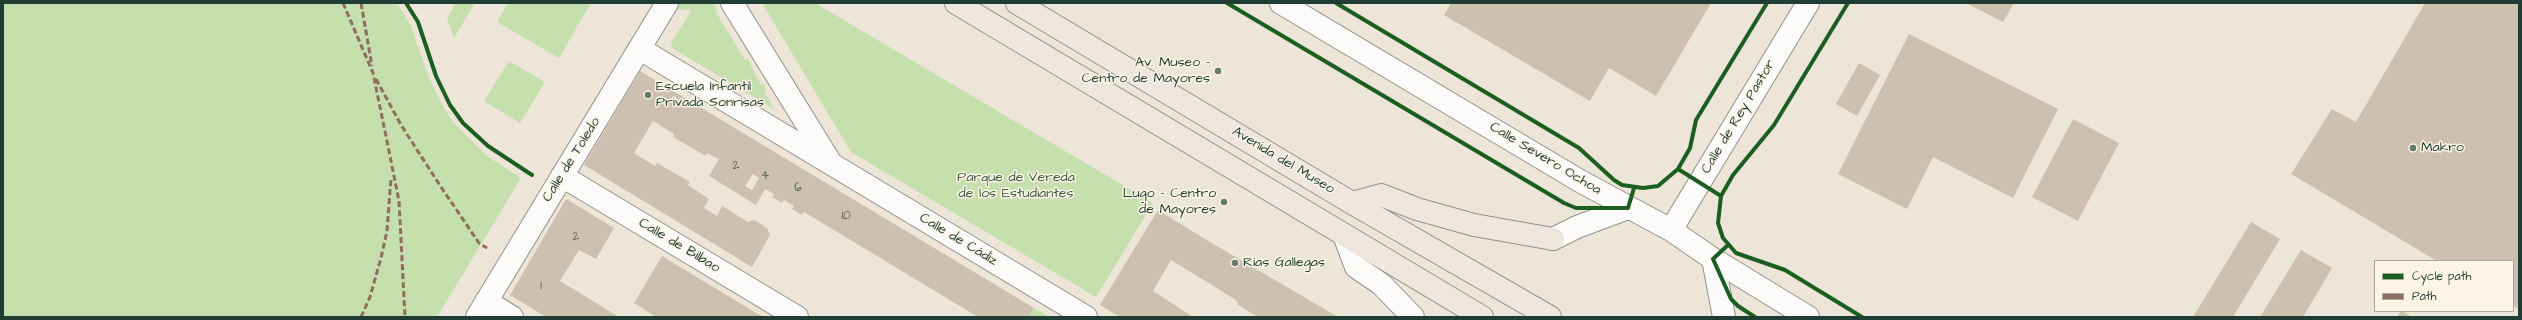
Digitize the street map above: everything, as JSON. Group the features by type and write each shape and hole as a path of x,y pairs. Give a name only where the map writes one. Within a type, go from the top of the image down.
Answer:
{"highway":[{"path":"956,3 1482,317"},
{"name":"Avenida del Museo","path":"1017,3 1352,203 1550,317"},
{"path":"1352,203 1382,195 1417,209 1474,225 1553,239"}],"street":[{"name":"Calle de Toledo","path":"481,309 667,3"},
{"name":"Calle de Cádiz","path":"732,3 830,162"},
{"name":"Calle Severo Ochoa","path":"1281,3 1628,208 1671,230 1713,259 1808,317"},
{"name":"Calle de Rey Pastor","path":"1671,230 1808,3"},
{"name":"Calle de Cádiz","path":"640,48 1086,317"},
{"name":"Calle de Bilbao","path":"562,176 797,317"},
{"path":"1553,239 1577,227 1628,208"},
{"path":"1344,235 1356,267 1381,284 1413,317"},
{"path":"1713,259 1724,317"},
{"path":"481,309 512,317"}],"green space":[{"path":"3,3 397,3 411,26 428,75 439,99 452,121 487,156 521,178 437,317 3,317"},
{"path":"456,3 475,3 454,38 447,18"},
{"path":"508,3 591,3 559,58 497,22"},
{"path":"677,3 713,3 717,9 716,12 745,60 747,58 761,85 763,83 766,89 765,92 774,109 672,48 671,43 692,10 674,9"},
{"name":"Parque de Vereda de los Estudiantes","path":"762,3 815,3 1153,203 1096,297 851,152"},
{"path":"509,61 545,82 520,123 484,101"},
{"path":"1034,308 1050,317 1029,317"}],"building":[{"path":"1451,3 1711,3 1656,96 1609,68 1590,101 1444,15"},
{"path":"1966,3 2014,3 2003,22"},
{"name":"Makro","path":"2425,3 2519,3 2519,309 2514,306 2514,260 2435,260 2291,174 2332,109 2356,122"},
{"path":"1909,34 2058,109 2013,198 1933,157 1907,209 1838,174"},
{"path":"1859,63 1880,75 1857,116 1836,104"},
{"path":"640,71 1034,308 1029,317 978,317 804,212 802,215 792,209 794,206 784,200 782,203 772,197 774,194 765,189 756,205 709,176 719,159 707,153 706,156 673,137 674,134 653,121 634,153 655,166 657,163 690,182 688,185 709,199 704,208 717,216 722,206 748,222 754,220 767,228 770,235 752,267 584,165","holes":["753,174 759,178 752,190 745,186"]},
{"path":"2073,119 2119,143 2078,221 2032,197"},
{"path":"566,199 614,228 596,259 579,250 560,281 619,317 546,317 510,295"},
{"path":"1158,210 1338,317 1258,317 1238,305 1236,300 1171,260 1153,291 1193,317 1120,317 1100,305"},
{"path":"2251,222 2280,239 2233,317 2193,317"},
{"path":"2301,250 2332,268 2303,317 2260,317"},
{"path":"662,256 763,317 656,317 634,303"},
{"path":"2400,312 2404,312 2412,317 2397,317"}],"marked path":[{"path":"343,3 373,73 399,201 405,317"},
{"path":"361,3 372,66"},
{"path":"376,79 401,125 441,187 479,243 487,248"},
{"path":"361,317 370,297 387,231 391,178"}],"cycle path":[{"path":"406,3 418,22 436,76 450,105 463,123 488,146 532,175"},
{"path":"1227,3 1564,203 1576,208 1628,208 1634,188"},
{"path":"1336,3 1579,148 1614,180 1622,185 1643,188 1658,186 1678,169 1690,148 1696,120 1767,3"},
{"path":"1848,3 1774,125 1733,175 1721,196 1718,223 1723,238 1736,253 1785,270 1862,317"},
{"path":"1678,169 1721,196"},
{"path":"1728,245 1713,259 1731,299 1738,306 1755,317"}],"place":[{"name":"Av. Museo - Centro de Mayores","path":"1218,71"},
{"name":"Escuela Infantil Privada Sonrisas","path":"648,95"},
{"name":"Makro","path":"2413,148"},
{"name":"Lugo - Centro de Mayores","path":"1224,202"},
{"name":"Rías Gallegas","path":"1235,263"}]}
